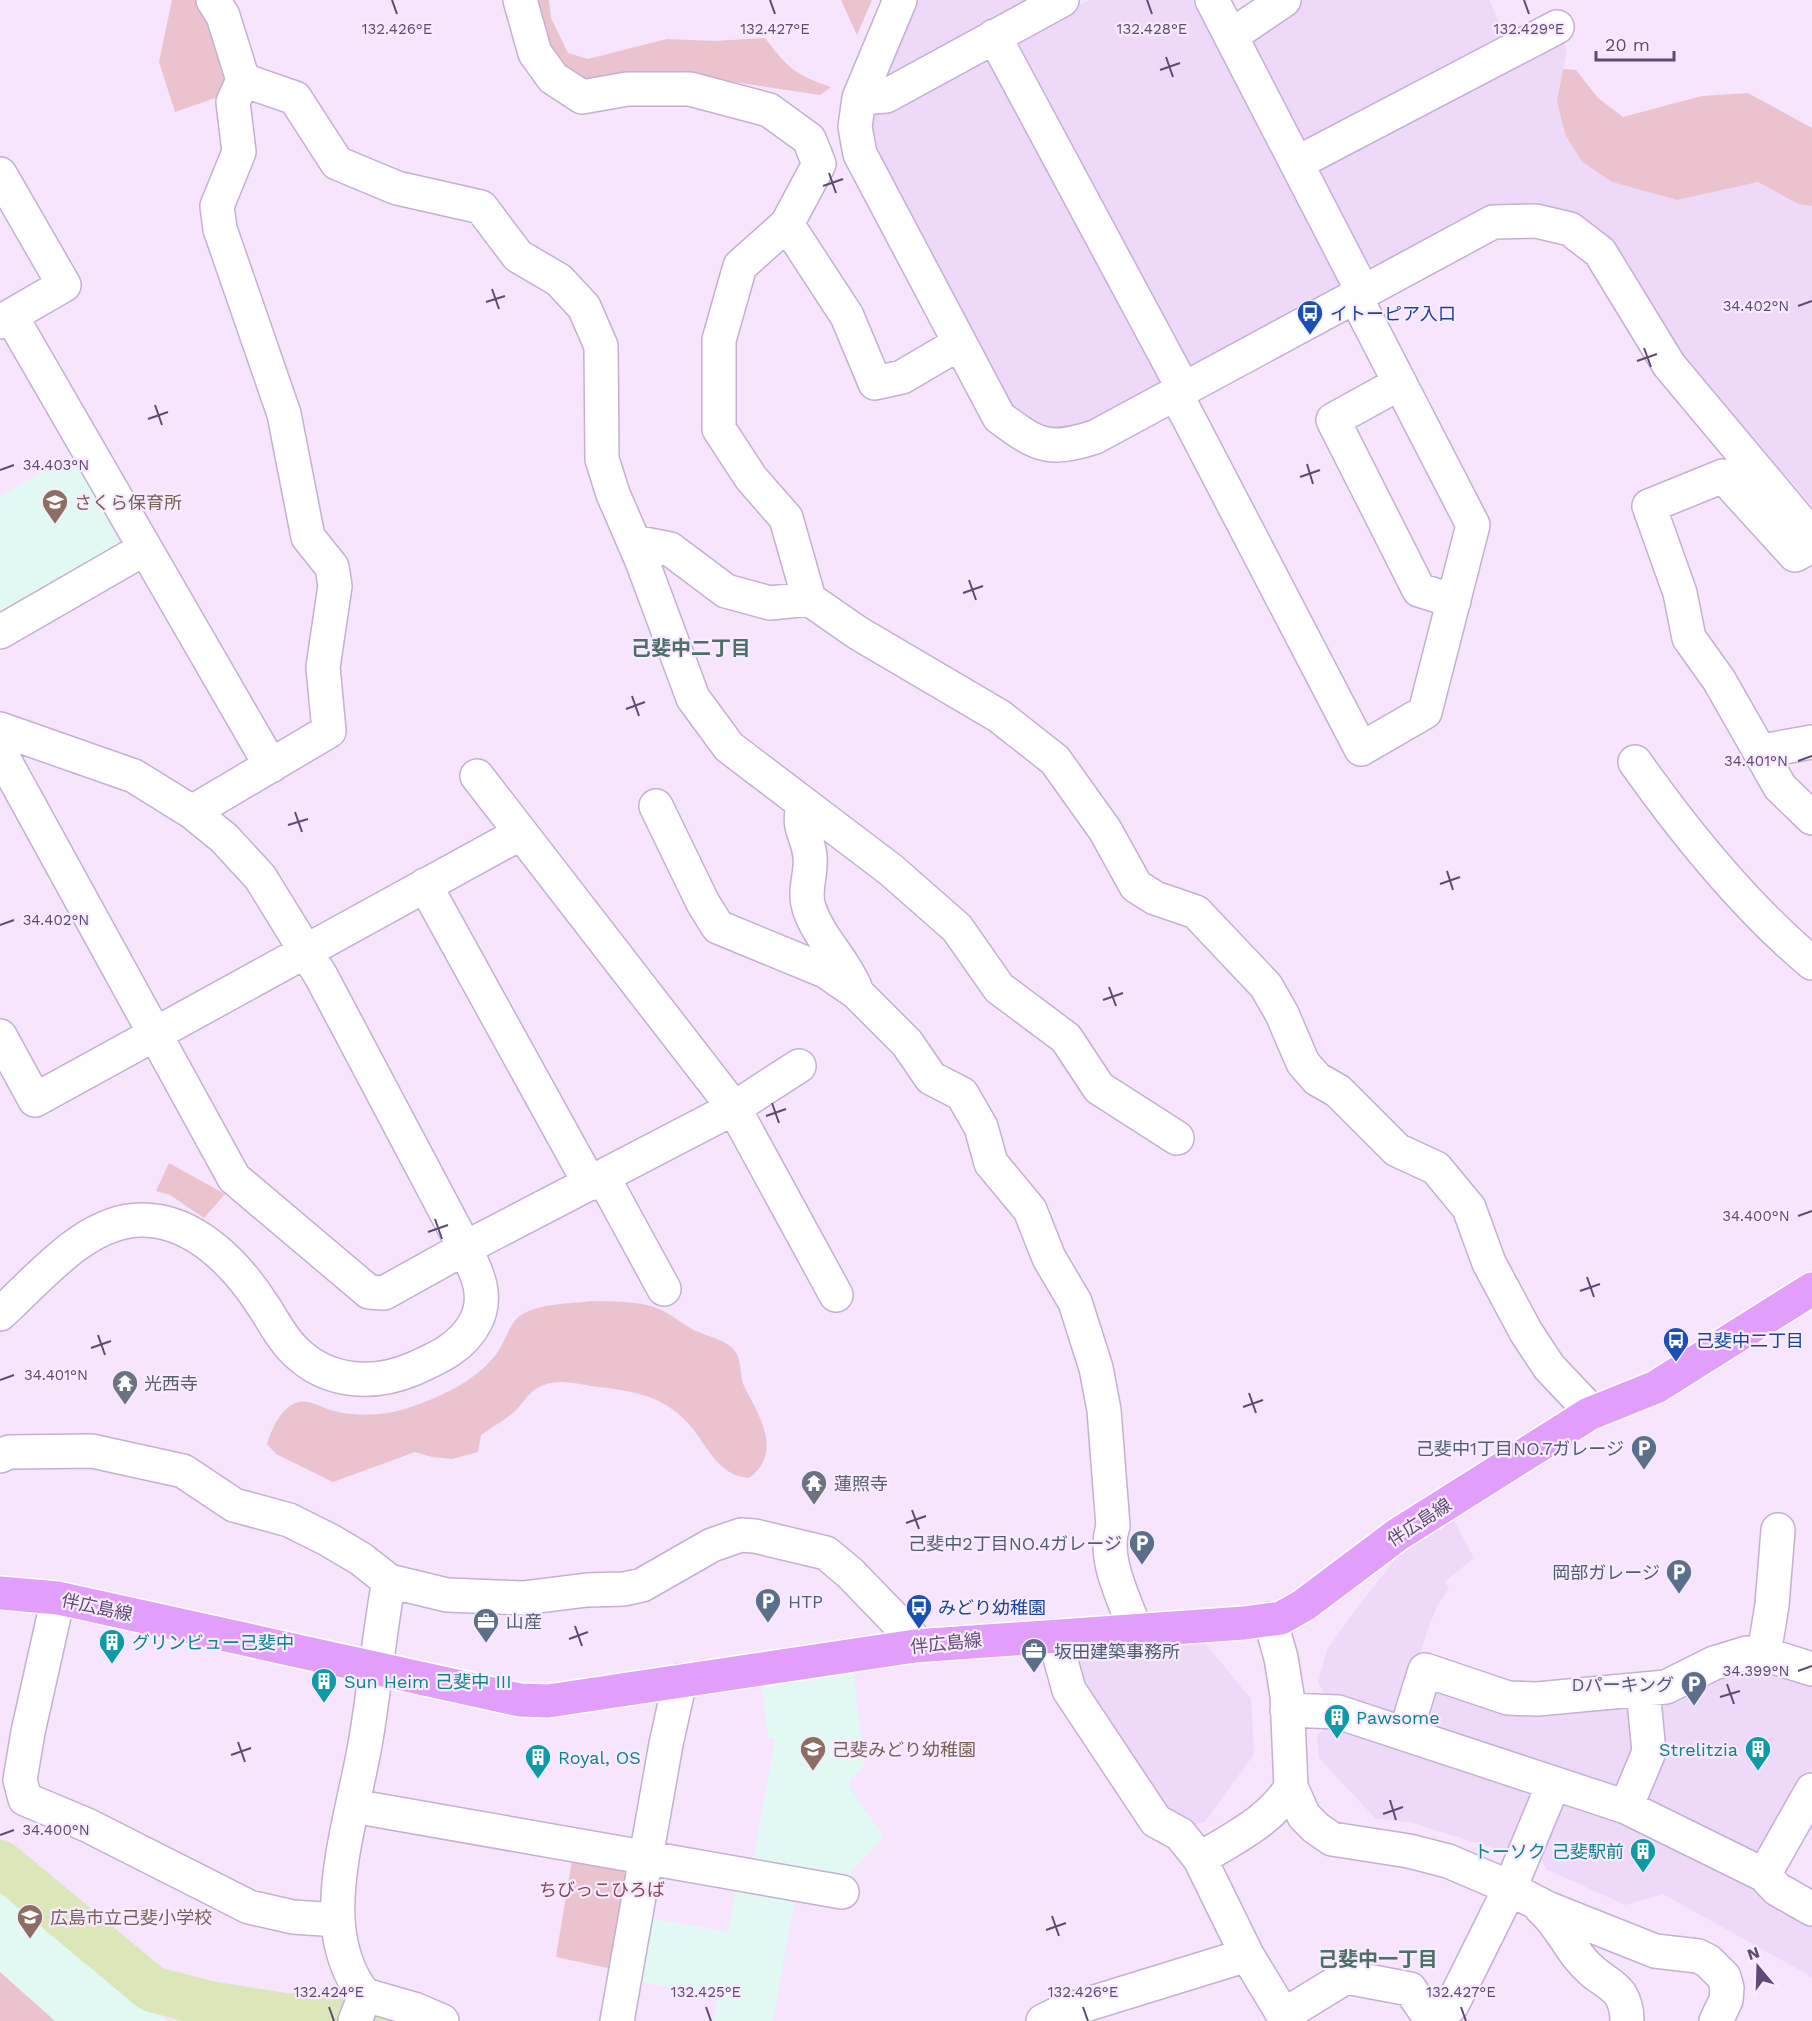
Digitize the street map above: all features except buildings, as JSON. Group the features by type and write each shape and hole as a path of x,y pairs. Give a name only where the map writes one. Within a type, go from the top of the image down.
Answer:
{"main road":[{"name":"伴広島線","path":"0,1593 58,1598 529,1701 548,1701 915,1646 1281,1618 1304,1605 1397,1535 1589,1414 1656,1388 1812,1289"}],"street":[{"path":"520,0 535,53 553,78 582,97 627,89 690,89 769,110 809,139 819,164 787,224 740,266 719,340 719,429 751,478 786,518 809,599 858,633 999,716 1054,760 1105,830 1136,886 1155,898 1196,912 1266,986 1282,1014 1303,1063 1317,1079 1338,1091 1397,1150 1436,1168 1469,1208 1489,1263 1526,1332 1549,1367 1585,1405 1589,1414"},
{"path":"900,0 859,98 855,127 860,154 999,417 1026,437 1050,447 1073,444 1095,437 1493,222 1536,221 1570,229 1600,252 1668,365 1812,536"},
{"path":"859,98 886,96 1062,0"},
{"path":"994,36 1179,390 1361,750 1425,712 1473,525 1400,383 1297,163 1212,0"},
{"path":"1232,36 1284,0"},
{"path":"192,812 329,731 323,667 335,586 332,567 308,537 284,414 220,229 217,206 239,152 233,102 243,80 222,5"},
{"path":"1297,163 1557,27"},
{"path":"243,80 295,98 337,163 397,188 482,207 518,256 559,280 584,307 601,346 602,459 613,494 634,542 693,698 729,747 891,870 957,928 999,988 1066,1038 1099,1088 1177,1138"},
{"path":"0,174 64,285 5,319 144,549 271,766"},
{"path":"787,224 847,316 875,383 902,376 960,343"},
{"path":"1400,383 1333,420 1419,590 1454,601"},
{"path":"1812,546 1795,555 1723,476 1649,506 1680,593 1689,638 1719,680 1762,751 1780,787 1812,818"},
{"path":"634,542 670,549 726,591 770,603 809,599"},
{"path":"0,633 144,549"},
{"path":"0,729 135,776 192,812 224,838 260,878 306,951 465,1248 479,1276 481,1289 479,1316 469,1334 453,1349 406,1372 378,1379 356,1379 333,1374 301,1357 288,1344 254,1291 235,1267 200,1239 163,1222 128,1221 96,1230 0,1314"},
{"path":"1762,751 1812,742"},
{"path":"0,752 234,1178 362,1289 377,1294 384,1293 465,1248 734,1108 799,1066"},
{"path":"1635,762 1674,818 1750,904 1812,963"},
{"path":"477,776 734,1108 836,1295"},
{"path":"803,804 800,822 811,858 806,890 808,907 827,943 848,971 857,993"},
{"path":"656,806 702,903 718,927 815,967 857,993 906,1042 931,1078 962,1094 981,1128 991,1163 1030,1210 1049,1258 1076,1302 1096,1368 1104,1410 1113,1526 1108,1540 1111,1560 1135,1629"},
{"path":"0,1036 35,1100 521,833"},
{"path":"425,885 597,1181 664,1289"},
{"path":"0,1456 9,1452 83,1450 183,1471 234,1505 289,1520 329,1539 361,1559 389,1581 447,1595 523,1598 587,1590 624,1589 642,1585 712,1545 741,1535 755,1536 826,1553 910,1635 915,1646"},
{"path":"1764,1654 1772,1605 1778,1530"},
{"path":"389,1581 366,1739 344,1854 338,1920 360,2008 422,2017"},
{"path":"58,1598 10,1778 25,1798 87,1825 249,1906 293,1917 338,1920"},
{"path":"1270,1619 1281,1658 1287,1710 1291,1787 1304,1816 1332,1839 1400,1850 1448,1862 1656,1952 1698,1956 1708,1960 1724,1977 1727,1988 1726,2000 1716,2021"},
{"path":"1054,1636 1069,1690 1156,1821 1180,1834 1200,1859 1247,1956 1286,2018 1346,1977 1410,1989 1433,2021 1452,2005 1521,1894 1553,1785"},
{"path":"1405,1734 1425,1670 1508,1698 1537,1699 1666,1687 1733,1656 1764,1654 1812,1669"},
{"path":"617,2021 666,1744 680,1681"},
{"path":"1626,1807 1649,1752 1643,1690"},
{"path":"1287,1710 1338,1712 1553,1785 1626,1807 1764,1875 1777,1889 1812,1909"},
{"path":"1200,1859 1261,1820 1283,1800 1291,1787"},
{"path":"1764,1875 1812,1790"},
{"path":"353,1806 842,1892"},
{"path":"1521,1894 1555,1920 1576,1954 1591,1970 1614,1987 1621,1996 1627,2021"},
{"path":"1043,2021 1059,2013 1247,1956"}],"shaded area":[{"path":"915,0 1039,0 892,78 884,73"},
{"path":"1089,0 1198,0 1343,276 1337,293 1191,371 1011,54 1017,38"},
{"path":"1292,0 1489,0 1509,45 1314,143 1298,138 1244,33"},
{"path":"1559,36 1567,49 1557,101 1582,162 1612,182 1677,200 1758,182 1798,204 1812,206 1812,506 1548,208 1516,205 1486,213 1381,267 1364,262 1321,173 1327,156"},
{"path":"985,53 1165,384 1079,433 1055,435 1015,411 869,133 872,117"},
{"name":"さくら保育所","path":"72,455 126,554 0,628 0,496"},
{"path":"1451,1515 1474,1558 1445,1581 1449,1588 1437,1606 1428,1629 1403,1706 1384,1715 1330,1701 1318,1683 1327,1650 1410,1540"},
{"path":"1205,1643 1251,1699 1254,1754 1205,1822 1185,1827 1161,1815 1067,1666 1082,1646 1147,1649"},
{"name":"己斐みどり幼稚園","path":"852,1666 865,1765 850,1780 849,1787 884,1837 854,1868 844,1888 751,1872 775,1739 768,1737 761,1680"},
{"path":"1745,1667 1812,1682 1812,1767 1766,1850 1747,1856 1652,1808 1645,1789 1658,1714 1669,1699"},
{"path":"1448,1689 1621,1704 1636,1716 1640,1749 1624,1781 1606,1789 1432,1731 1425,1713 1430,1696"},
{"path":"1328,1724 1526,1786 1535,1805 1518,1845 1499,1850 1413,1823 1375,1818 1319,1758 1317,1736"},
{"path":"1574,1802 1611,1814 1812,1917 1812,1977 1663,1894 1625,1905 1546,1869 1539,1852 1555,1809"},
{"path":"738,1876 797,1887 773,2021 714,2021 717,1997 633,1980 645,1917 728,1932"},
{"name":"広島市立己斐小学校","path":"0,1891 119,1989 167,2021 0,2021"}],"green space":[{"path":"172,0 203,0 230,57 224,95 175,112 159,62"},
{"path":"531,0 549,0 551,18 568,53 588,59 667,39 714,41 765,38 786,64 800,74 831,87 820,95 708,78 575,82 547,57"},
{"path":"841,0 872,0 857,35"},
{"path":"1563,69 1576,70 1598,98 1623,117 1702,96 1748,93 1812,128 1812,206 1798,204 1758,182 1677,200 1612,182 1582,162 1565,134 1557,101"},
{"path":"169,1163 225,1194 204,1218 170,1195 156,1191"},
{"path":"592,1301 629,1302 657,1308 692,1329 718,1339 734,1350 739,1360 743,1383 762,1423 767,1446 765,1457 759,1468 749,1478 739,1476 723,1467 682,1417 659,1401 620,1390 564,1382 551,1383 537,1388 511,1414 481,1435 478,1452 452,1459 415,1452 333,1482 276,1454 267,1444 276,1422 293,1404 308,1402 334,1411 363,1415 405,1409 430,1400 467,1381 497,1353 514,1322 521,1315 546,1306"},
{"name":"ちびっこひろば","path":"574,1848 642,1862 622,1971 556,1957"},
{"path":"0,1972 55,2021 0,2021"}],"waterway":[{"path":"0,1863 152,1989 209,2004 284,2016 366,2021"}],"place":[{"name":"イトーピア入口","path":"1310,336"},
{"name":"さくら保育所","path":"55,525"},
{"name":"己斐中二丁目","path":"1676,1363"},
{"name":"光西寺","path":"125,1406"},
{"name":"己斐中1丁目NO.7ガレージ","path":"1644,1471"},
{"name":"蓮照寺","path":"814,1506"},
{"name":"己斐中2丁目NO.4ガレージ","path":"1142,1566"},
{"name":"岡部ガレージ","path":"1679,1595"},
{"name":"HTP","path":"768,1624"},
{"name":"みどり幼稚園","path":"919,1630"},
{"name":"山産","path":"486,1644"},
{"name":"グリンビュー己斐中","path":"112,1665"},
{"name":"坂田建築事務所","path":"1034,1674"},
{"name":"Sun Heim 己斐中 III","path":"324,1704"},
{"name":"Dパーキング","path":"1694,1707"},
{"name":"Pawsome","path":"1337,1740"},
{"name":"己斐みどり幼稚園","path":"813,1772"},
{"name":"Strelitzia","path":"1758,1772"},
{"name":"Royal, OS","path":"538,1780"},
{"name":"トーソク 己斐駅前","path":"1643,1874"},
{"name":"広島市立己斐小学校","path":"30,1940"}],"district":[{"name":"己斐中二丁目","path":"691,648"},
{"name":"己斐中一丁目","path":"1378,1959"}]}
